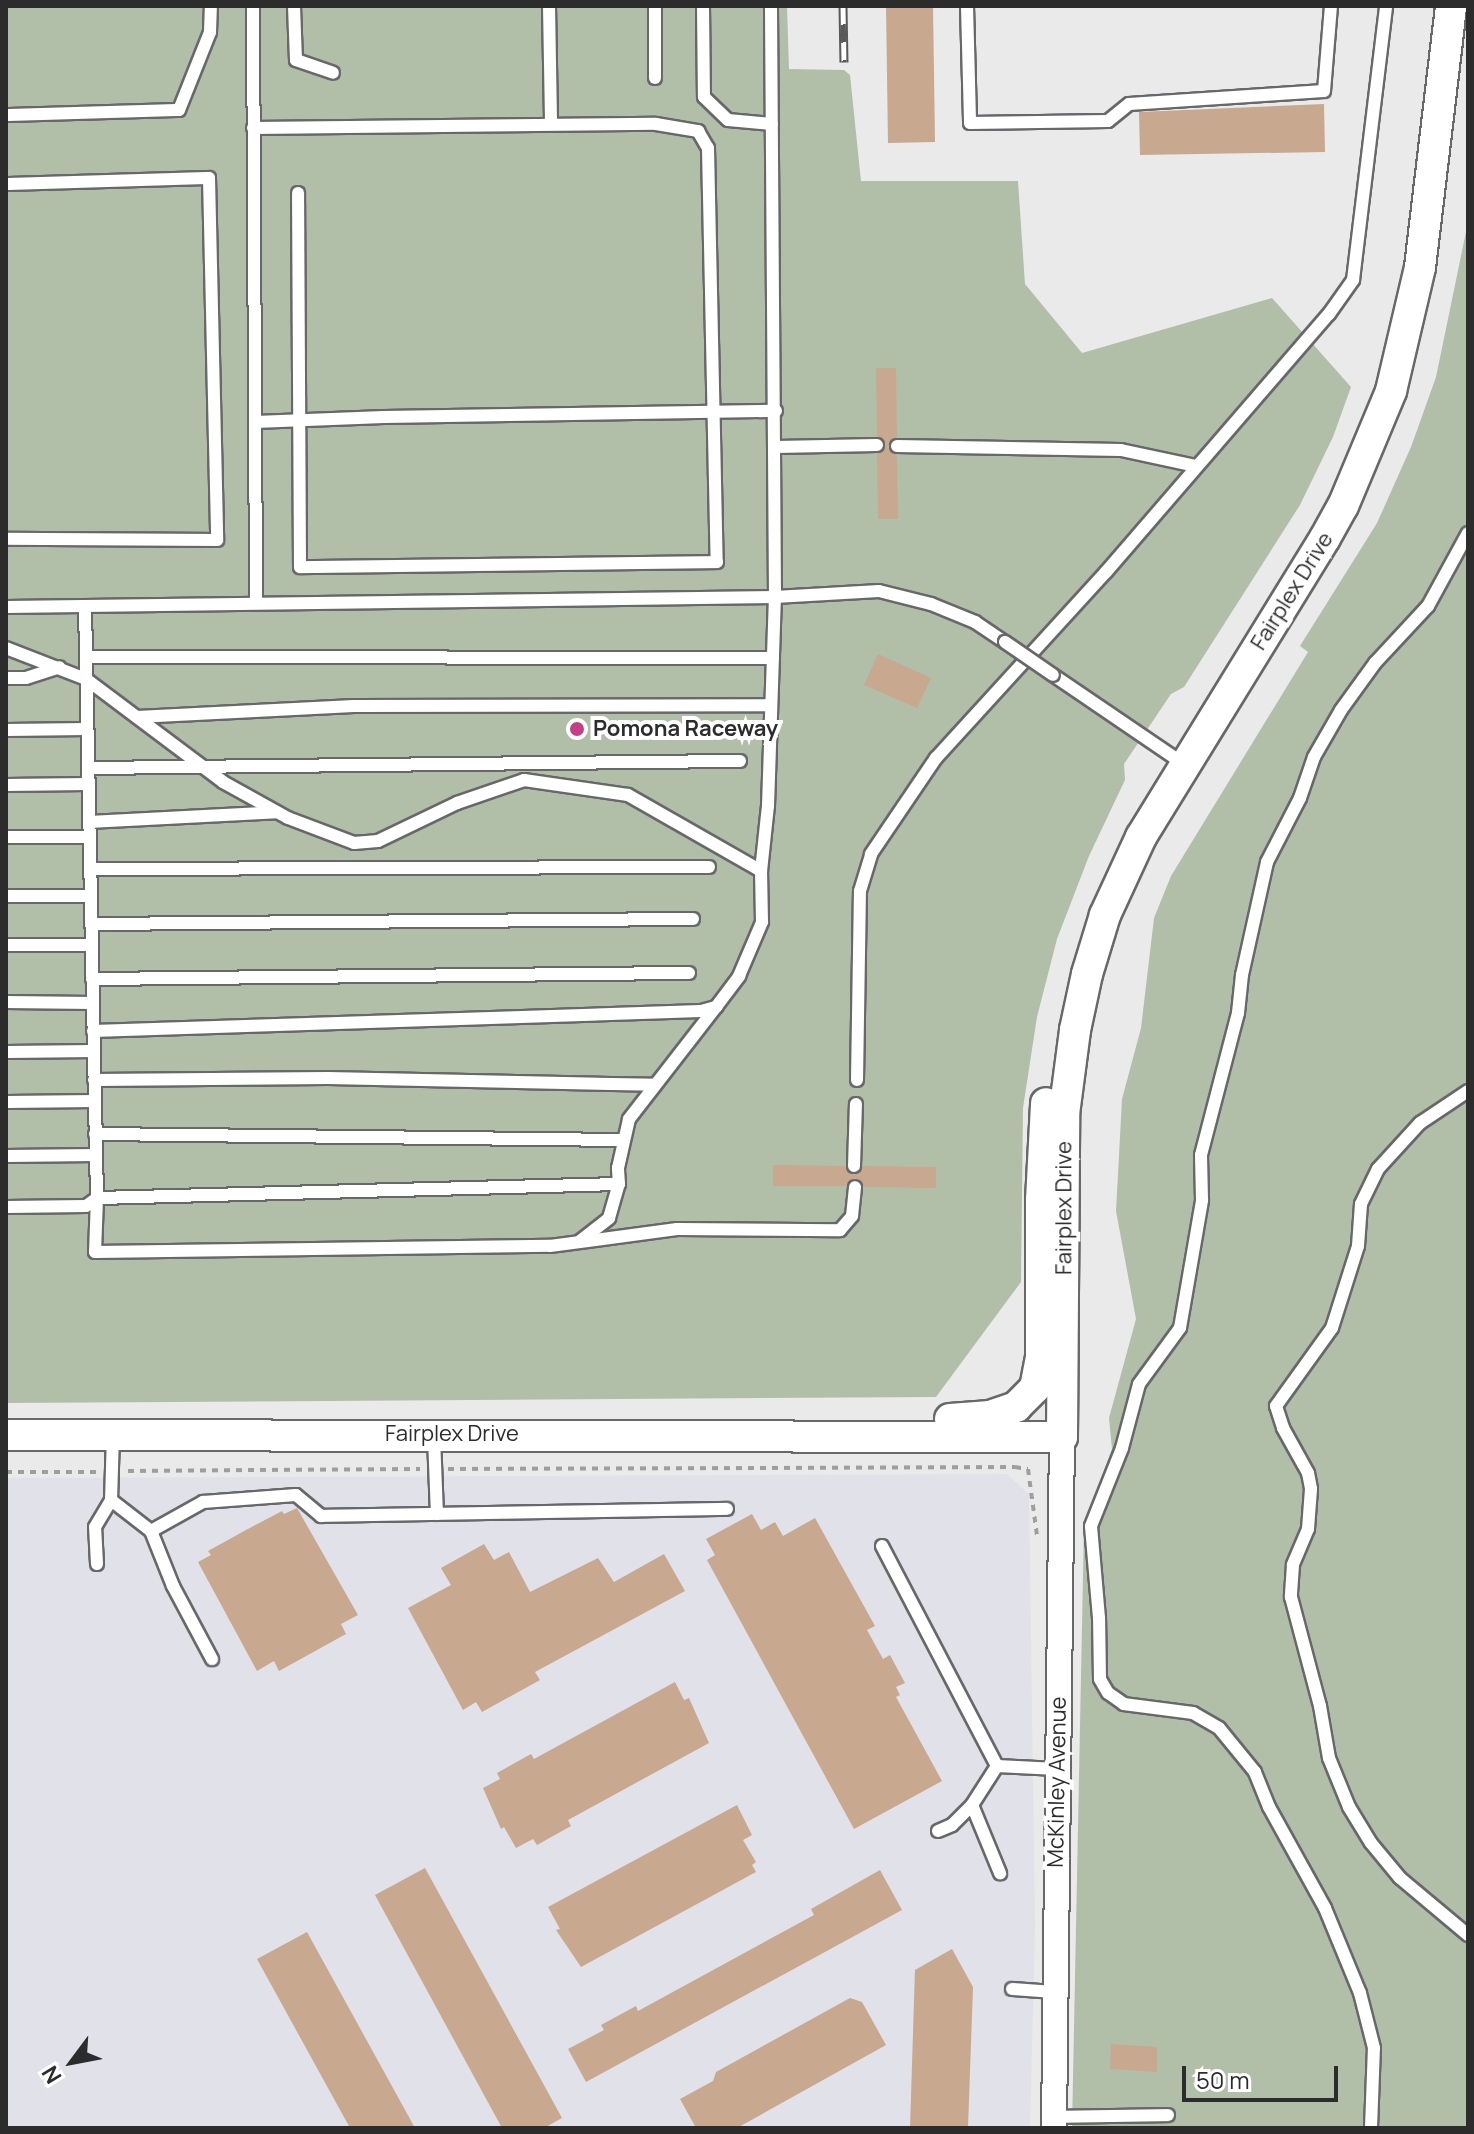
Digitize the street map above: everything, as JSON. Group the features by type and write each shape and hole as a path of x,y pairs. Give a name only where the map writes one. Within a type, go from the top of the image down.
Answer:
{"street":[{"name":"Fairplex Drive","path":"6,1435 1062,1437 1064,1114 1068,1073 1087,974 1105,915 1136,846 1343,506 1391,391 1420,267 1451,6"},
{"path":"833,1436 907,1423 990,1416 1016,1407 1035,1388 1041,1358 1041,1200 1049,1074 1067,991 1110,874 1136,846"},
{"name":"McKinley Avenue","path":"1054,2122 1062,1437"}],"lane":[{"path":"6,115 179,110 210,32 211,6"},
{"path":"253,6 256,603"},
{"path":"294,6 296,60 333,73"},
{"path":"549,6 551,124"},
{"path":"655,6 655,78"},
{"path":"703,6 704,97 728,120 772,124"},
{"path":"578,1243 609,1218 619,1184 618,1168 629,1119 739,976 762,922 761,871 775,597 771,6"},
{"path":"967,6 970,123 1108,121 1129,104 1324,91 1331,6"},
{"path":"857,1080 860,891 871,854 936,758 1097,583 1329,314 1353,280 1386,6"},
{"path":"253,128 656,124 698,131 708,148 717,562 300,567 298,193"},
{"path":"6,184 209,178 217,540 6,539"},
{"path":"255,422 776,411"},
{"path":"776,447 877,445"},
{"path":"897,446 1121,450 1196,466"},
{"path":"1371,2128 1374,2048 1360,1993 1338,1948 1325,1908 1269,1807 1255,1772 1219,1728 1193,1713 1124,1704 1108,1693 1100,1679 1099,1618 1091,1526 1122,1448 1139,1384 1180,1328 1202,1200 1201,1155 1238,1013 1251,927 1267,862 1300,798 1314,757 1341,710 1375,663 1428,606 1468,533"},
{"path":"6,607 775,597 879,591 975,622 1184,764"},
{"path":"85,606 97,1198 95,1252 436,1249 578,1243 677,1229 840,1230 852,1216 855,1187"},
{"path":"6,648 86,679 199,764 277,812 354,843 378,841 457,803 524,780 628,795 761,871"},
{"path":"86,657 773,658"},
{"path":"6,678 26,678 59,667"},
{"path":"137,717 354,706 771,705"},
{"path":"6,730 87,729"},
{"path":"88,768 199,764 740,761"},
{"path":"6,785 88,784"},
{"path":"89,822 277,812"},
{"path":"6,837 89,837"},
{"path":"90,869 709,867"},
{"path":"6,896 91,896"},
{"path":"91,924 693,919"},
{"path":"6,945 92,945"},
{"path":"92,979 689,973"},
{"path":"6,1002 93,1003"},
{"path":"93,1031 701,1011 716,1007"},
{"path":"6,1052 94,1051"},
{"path":"94,1080 328,1078 655,1085"},
{"path":"1468,1091 1420,1123 1378,1169 1361,1204 1358,1246 1332,1328 1276,1406 1283,1428 1308,1473 1311,1489 1308,1529 1293,1565 1291,1597 1320,1706 1329,1758 1349,1807 1371,1843 1400,1878 1468,1935"},
{"path":"6,1102 95,1101"},
{"path":"854,1166 856,1104"},
{"path":"95,1134 624,1140"},
{"path":"6,1156 96,1155"},
{"path":"6,1207 86,1206 97,1198 619,1184"},
{"path":"97,1564 95,1527 111,1500 113,1434"},
{"path":"434,1434 437,1514"},
{"path":"151,1531 203,1502 296,1495 321,1516 727,1509"},
{"path":"111,1500 151,1531 173,1586 212,1659"},
{"path":"882,1546 997,1766"},
{"path":"997,1766 1057,1769"},
{"path":"938,1831 952,1825 972,1805 997,1766"},
{"path":"972,1805 1000,1873"},
{"path":"1012,1989 1055,1992"},
{"path":"1054,2122 1168,2115"}],"path":[{"path":"6,1472 1028,1469"}],"shaded area":[{"path":"1007,1474 1029,1494 1035,1926 1030,2128 6,2128 6,1478"}],"green space":[{"name":"Pomona Raceway","path":"6,6 787,6 789,69 844,70 850,75 861,181 1018,181 1025,284 1082,353 1272,298 1351,387 1333,437 1300,505 1184,687 1171,694 1124,764 1125,780 1089,856 1057,939 1037,1017 1023,1108 1021,1282 936,1397 6,1403"},
{"path":"1468,222 1468,2128 1072,2128 1084,1525 1112,1449 1109,1418 1136,1319 1116,1211 1122,1099 1141,1028 1154,918 1171,876 1308,652 1300,646 1377,523 1411,447 1436,377"}],"building":[{"path":"886,6 933,6 935,142 888,143"},
{"path":"1324,104 1325,152 1140,155 1139,112"},
{"path":"876,368 896,368 897,437 888,447 897,455 898,519 878,519 877,454 886,446 877,436"},
{"path":"878,654 931,678 917,708 864,685"},
{"path":"773,1165 845,1166 854,1175 863,1166 936,1167 936,1188 864,1187 855,1178 846,1186 773,1186"},
{"path":"297,1508 358,1615 341,1624 346,1634 279,1671 274,1661 257,1671 198,1562 211,1555 208,1551 246,1530 282,1511 284,1514"},
{"path":"752,1514 761,1530 775,1522 783,1536 815,1518 875,1626 867,1630 883,1659 890,1655 905,1683 896,1687 900,1695 896,1697 942,1781 854,1829 707,1560 715,1555 706,1539"},
{"path":"484,1544 494,1560 509,1552 530,1592 598,1558 614,1582 664,1554 685,1591 535,1672 540,1680 482,1712 476,1702 463,1710 408,1608 451,1585 441,1568"},
{"path":"675,1682 684,1700 689,1698 709,1743 568,1820 571,1826 537,1845 533,1839 516,1848 504,1827 501,1829 483,1788 500,1779 497,1773 531,1754 534,1759"},
{"path":"737,1805 752,1835 743,1840 756,1862 752,1865 756,1872 581,1967 556,1930 560,1929 548,1907"},
{"path":"425,1868 562,2118 544,2128 502,2128 375,1895"},
{"path":"880,1870 902,1910 586,2082 568,2049 604,2030 601,2025 636,2006 638,2011 814,1915 811,1909"},
{"path":"307,1932 415,2128 350,2128 257,1959"},
{"path":"952,1949 973,1987 968,2128 910,2128 915,1970"},
{"path":"850,1998 862,2002 886,2045 737,2128 696,2128 680,2099 713,2081 716,2072"},
{"path":"1111,2044 1157,2047 1157,2072 1110,2069"}],"railway":[{"path":"843,6 844,62"}],"place":[{"name":"Pomona Raceway","path":"577,729"}]}
